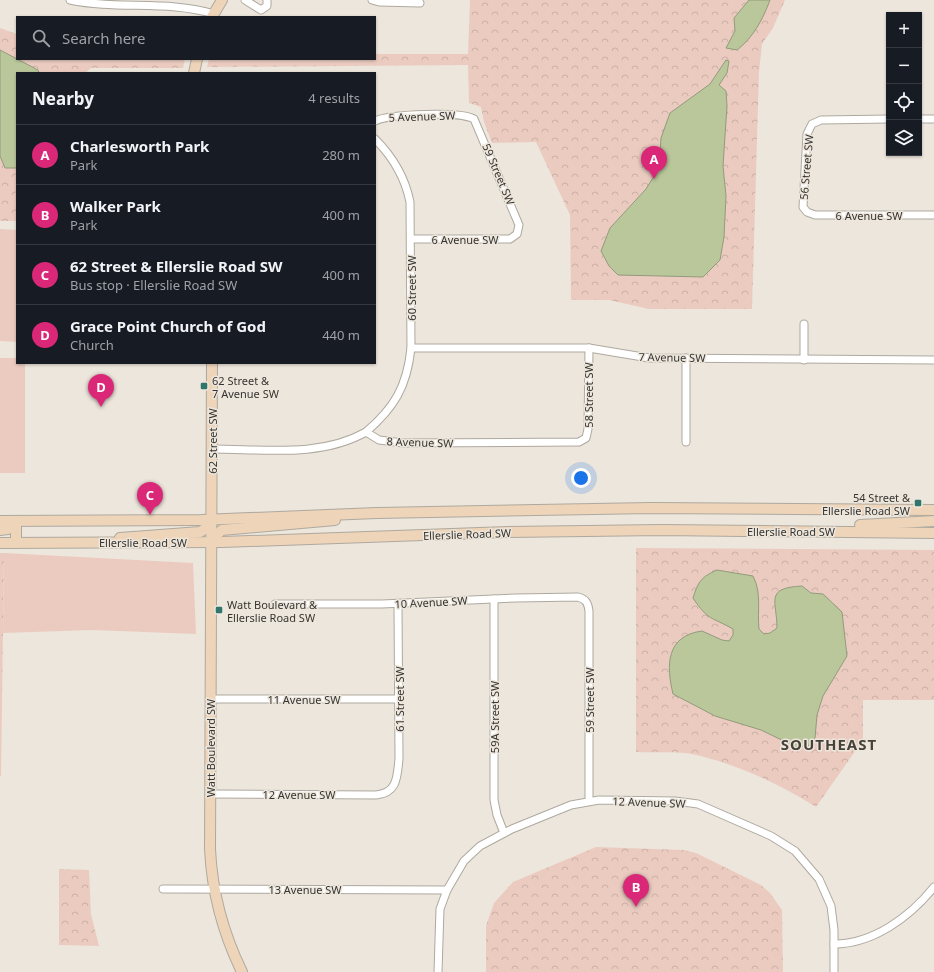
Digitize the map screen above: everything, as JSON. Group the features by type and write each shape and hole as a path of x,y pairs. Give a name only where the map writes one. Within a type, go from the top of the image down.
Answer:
{"main road":[{"path":"213,16 222,0"},
{"path":"194,72 197,60"},
{"name":"62 Street SW","path":"212,364 212,519"},
{"name":"Ellerslie Road SW","path":"0,521 212,519 377,513 651,508 934,510"},
{"path":"210,542 214,536 222,530 317,523 377,513"},
{"path":"92,543 134,535 200,532 208,527 212,519"},
{"name":"Watt Boulevard SW","path":"212,519 210,542 210,856 214,889 228,940 242,972"},
{"path":"0,530 8,529 16,521"},
{"path":"16,521 16,542"},
{"path":"822,531 860,525 934,521"},
{"name":"Ellerslie Road SW","path":"0,543 210,542 508,532 822,531 934,533"}],"street":[{"path":"70,0 101,5 151,3 197,10 213,16"},
{"path":"245,0 261,10 267,6 267,0"},
{"path":"372,0 379,2 420,3"},
{"name":"5 Avenue SW","path":"376,121 400,115 470,116"},
{"name":"59 Street SW","path":"470,116 476,122 518,219 519,225 517,234"},
{"path":"922,119 934,119"},
{"name":"56 Street SW","path":"805,210 802,204 807,134 812,124 821,120 886,120"},
{"name":"60 Street SW","path":"366,432 386,414 399,395 408,372 411,348 411,213 407,189 396,165 376,141"},
{"name":"6 Avenue SW","path":"805,210 815,214 934,215"},
{"name":"6 Avenue SW","path":"411,240 506,240 517,234"},
{"path":"804,324 804,360"},
{"name":"7 Avenue SW","path":"411,348 589,348 649,358 934,360"},
{"name":"58 Street SW","path":"584,440 588,429 589,348"},
{"path":"686,358 686,442"},
{"path":"212,450 318,449 340,444 366,432"},
{"name":"8 Avenue SW","path":"366,432 379,440 403,443 576,443 584,440"},
{"name":"10 Avenue SW","path":"275,604 398,604 494,599 578,597 586,601"},
{"name":"59A Street SW","path":"494,599 494,800 504,833"},
{"name":"59 Street SW","path":"586,601 589,611 589,800"},
{"name":"61 Street SW","path":"389,792 394,787 398,769 398,604"},
{"name":"11 Avenue SW","path":"210,699 398,699"},
{"name":"12 Avenue SW","path":"210,794 376,795 389,792"},
{"name":"12 Avenue SW","path":"447,890 458,870 472,853 489,840 560,808 589,800 675,801 691,803 715,810 771,836 795,851 813,871 827,896 833,916 834,944"},
{"path":"834,972 834,944 851,943 892,925 915,908 934,887"},
{"name":"13 Avenue SW","path":"163,889 447,890"},
{"path":"438,972 438,924 442,902 447,890"}],"green space":[{"path":"470,0 785,0 773,28 762,44 759,72 752,309 649,309 609,300 571,300 570,215 536,142 492,143 484,122 481,107 469,103 468,65 207,67 209,60 376,60 376,54 468,54"},
{"path":"0,28 16,34 16,60 185,60 183,68 91,68 86,72 16,72 16,221 0,221"},
{"path":"0,229 16,230 16,342 0,341"},
{"path":"0,358 16,358 16,364 25,364 25,473 0,473"},
{"path":"636,548 934,550 934,700 863,700 863,740 816,807 772,782 708,758 685,753 636,752"},
{"path":"0,553 4,553 1,776 0,776"},
{"path":"4,553 193,563 196,634 92,630 3,633"},
{"path":"596,847 684,850 696,853 761,885 770,893 782,910 783,972 486,972 486,926 494,903 513,882"},
{"path":"59,869 89,870 91,914 99,946 59,945"}],"shaded area":[{"path":"749,0 770,0 761,21 748,40 737,50 726,48 735,31 734,18"},
{"path":"0,50 16,58 16,60 19,60 38,70 39,72 16,72 16,168 5,168 0,156"},
{"path":"726,60 729,61 727,73 719,85 726,91 727,106 723,166 726,196 724,237 720,260 703,277 618,275 609,266 601,251 610,228 646,189 659,168 661,138 670,113 710,84"},
{"path":"717,570 753,576 756,582 758,595 759,629 764,634 770,633 777,628 775,598 777,593 790,587 802,586 811,593 823,594 842,612 847,656 823,696 817,715 815,738 808,746 796,747 761,730 715,716 673,694 670,673 671,654 675,645 681,639 690,634 702,631 722,640 729,641 733,635 733,629 707,615 693,598 701,581 707,575"}],"place":[{"name":"Charlesworth Park","path":"654,179"},
{"name":"62 Street & 7 Avenue SW","path":"204,386"},
{"name":"Grace Point Church of God","path":"101,407"},
{"name":"54 Street & Ellerslie Road SW","path":"918,503"},
{"name":"62 Street & Ellerslie Road SW","path":"150,515"},
{"name":"Watt Boulevard & Ellerslie Road SW","path":"219,610"},
{"name":"Walker Park","path":"636,907"}],"district":[{"name":"SOUTHEAST","path":"829,744"}]}
